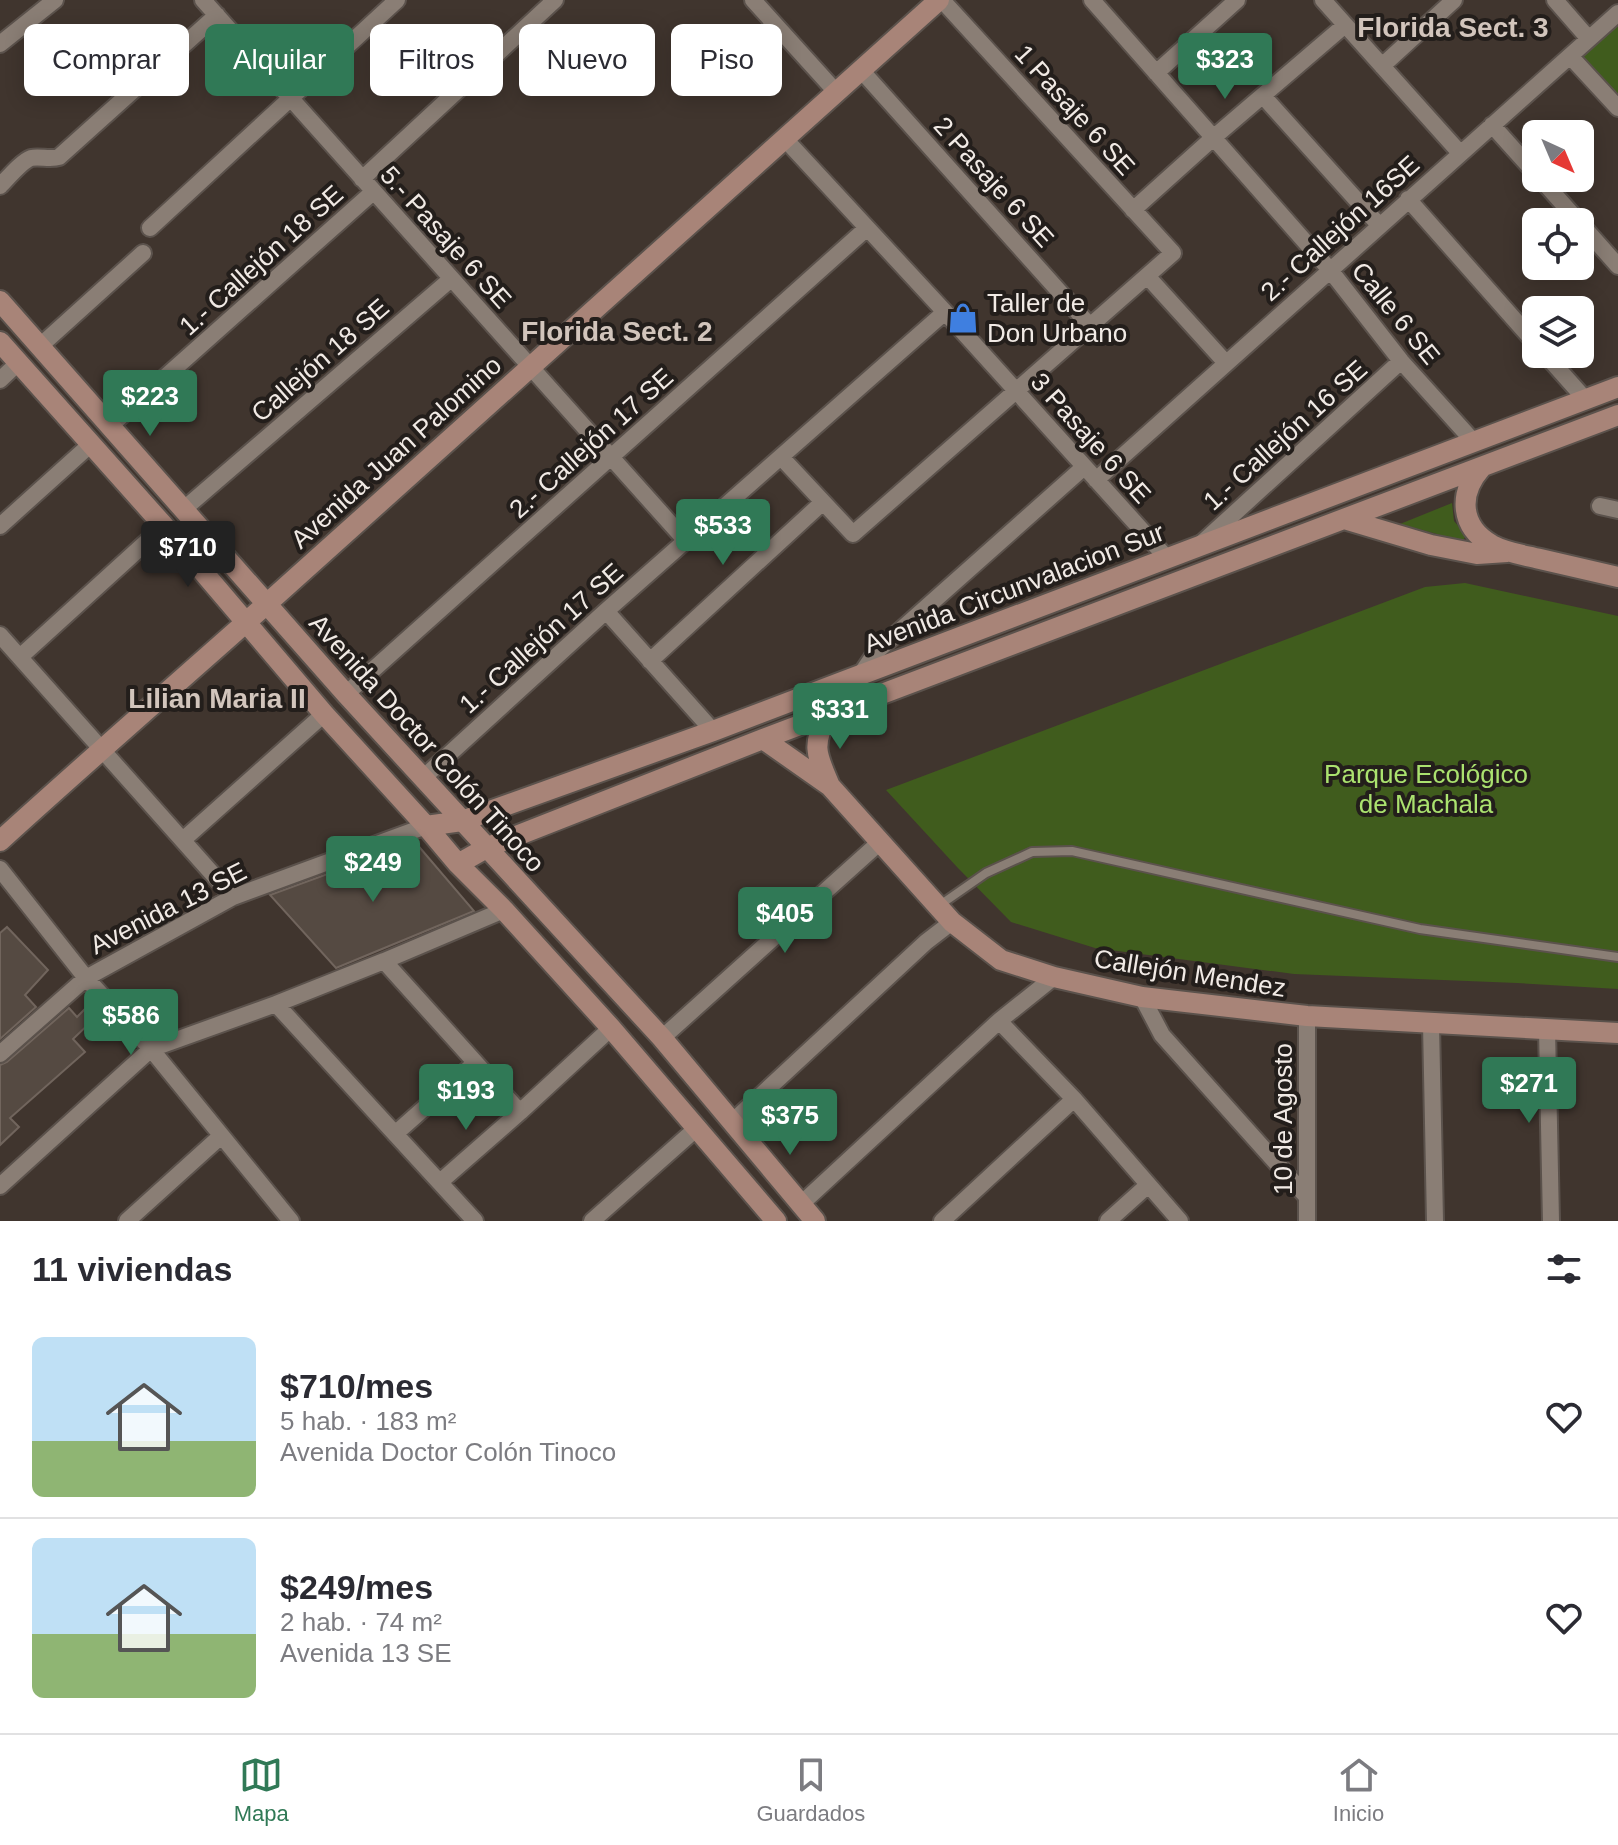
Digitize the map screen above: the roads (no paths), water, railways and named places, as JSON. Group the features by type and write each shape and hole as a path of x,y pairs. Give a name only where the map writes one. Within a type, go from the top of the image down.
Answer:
{"main road":[{"name":"Avenida Juan Palomino","path":"0,841 940,0"},
{"name":"Avenida Doctor Colón Tinoco","path":"0,301 346,694 662,1038 815,1221"},
{"path":"0,342 164,526 324,714 611,1028 776,1221"},
{"name":"Avenida Circunvalacion Sur","path":"426,826 462,821 713,731 1618,387"},
{"name":"Avenida Circunvalacion Sur","path":"458,864 488,847 763,739 1618,415"},
{"path":"1481,468 1471,479 1465,504 1467,516 1480,536 1492,545 1511,552 1618,577"},
{"path":"1344,519 1431,545 1477,554 1511,552"},
{"path":"1249,526 1259,552"},
{"path":"854,677 857,703"},
{"name":"Callejón Mendez","path":"827,715 816,743 830,786"},
{"name":"Callejón Mendez","path":"763,739 830,786 945,915 1001,960 1054,977 1142,997 1307,1016 1618,1033"}],"street":[{"path":"0,44 55,0"},
{"path":"150,228 397,0"},
{"name":"1.- Callejón 18 SE","path":"362,179 555,0"},
{"path":"753,0 837,93"},
{"name":"1 Pasaje 6 SE","path":"940,0 1173,253 1148,277"},
{"name":"Calle 6 SE","path":"1092,0 1330,270 1401,361 1473,441"},
{"path":"1156,73 1237,0"},
{"path":"1323,0 1460,153"},
{"path":"1382,66 1454,0"},
{"path":"1555,0 1589,39"},
{"path":"0,186 27,160 59,157 209,5"},
{"name":"5.- Pasaje 6 SE","path":"209,5 686,541"},
{"name":"2.- Callejón 16SE","path":"1096,480 1618,13"},
{"path":"1133,210 1345,25"},
{"path":"1570,56 1618,108"},
{"name":"2 Pasaje 6 SE","path":"861,70 1091,327"},
{"path":"1263,96 1379,225"},
{"path":"1492,125 1522,158"},
{"name":"3 Pasaje 6 SE","path":"785,139 1166,557"},
{"name":"1.- Callejón 18 SE","path":"109,427 373,192"},
{"path":"1552,192 1566,208"},
{"path":"1408,199 1522,328"},
{"name":"2.- Callejón 17 SE","path":"346,694 867,228"},
{"path":"1594,240 1618,266"},
{"path":"39,347 143,253"},
{"path":"781,457 853,534 1148,277 1226,363"},
{"name":"Callejón 18 SE","path":"184,509 451,279"},
{"name":"1.- Callejón 17 SE","path":"423,778 606,611 945,312"},
{"name":"1.- Callejón 16 SE","path":"1200,544 1401,361"},
{"path":"0,380 18,363"},
{"path":"1557,368 1585,399"},
{"path":"0,526 91,444"},
{"path":"854,677 876,652 1084,467"},
{"path":"650,661 823,502"},
{"path":"1600,506 1618,510"},
{"path":"20,657 164,526"},
{"path":"606,611 713,731"},
{"path":"0,635 233,897"},
{"path":"184,839 324,714"},
{"name":"Avenida 13 SE","path":"3,1045 86,978 233,897 426,826"},
{"path":"662,1038 880,842"},
{"path":"0,869 86,978 151,1049 291,1221"},
{"path":"0,1186 151,1049 276,1004 504,910"},
{"path":"732,1122 926,942 945,915"},
{"path":"384,961 520,1112"},
{"path":"801,1204 999,1021 1054,977"},
{"path":"1142,997 1162,1035 1307,1197"},
{"path":"276,1004 475,1221"},
{"name":"10 de Agosto","path":"1307,1016 1307,1221"},
{"path":"999,1021 1074,1099 1180,1221"},
{"path":"1431,1024 1435,1221"},
{"path":"440,1182 611,1028"},
{"path":"1547,1029 1551,1221"},
{"path":"395,1134 475,1063"},
{"path":"942,1221 1074,1099"},
{"path":"592,1221 698,1127"},
{"path":"127,1221 221,1136"},
{"path":"1108,1221 1148,1185"}],"lane":[{"path":"945,915 986,873 1032,852 1072,851 1420,929 1618,957"}],"place":[{"name":"Taller de Don Urbano","path":"963,318"}],"district":[{"name":"Florida Sect. 3","path":"1453,27"},
{"name":"Florida Sect. 2","path":"617,331"},
{"name":"Lilian Maria II","path":"217,698"}],"park label":[{"name":"Parque Ecológico de Machala","path":"1426,789"}]}
